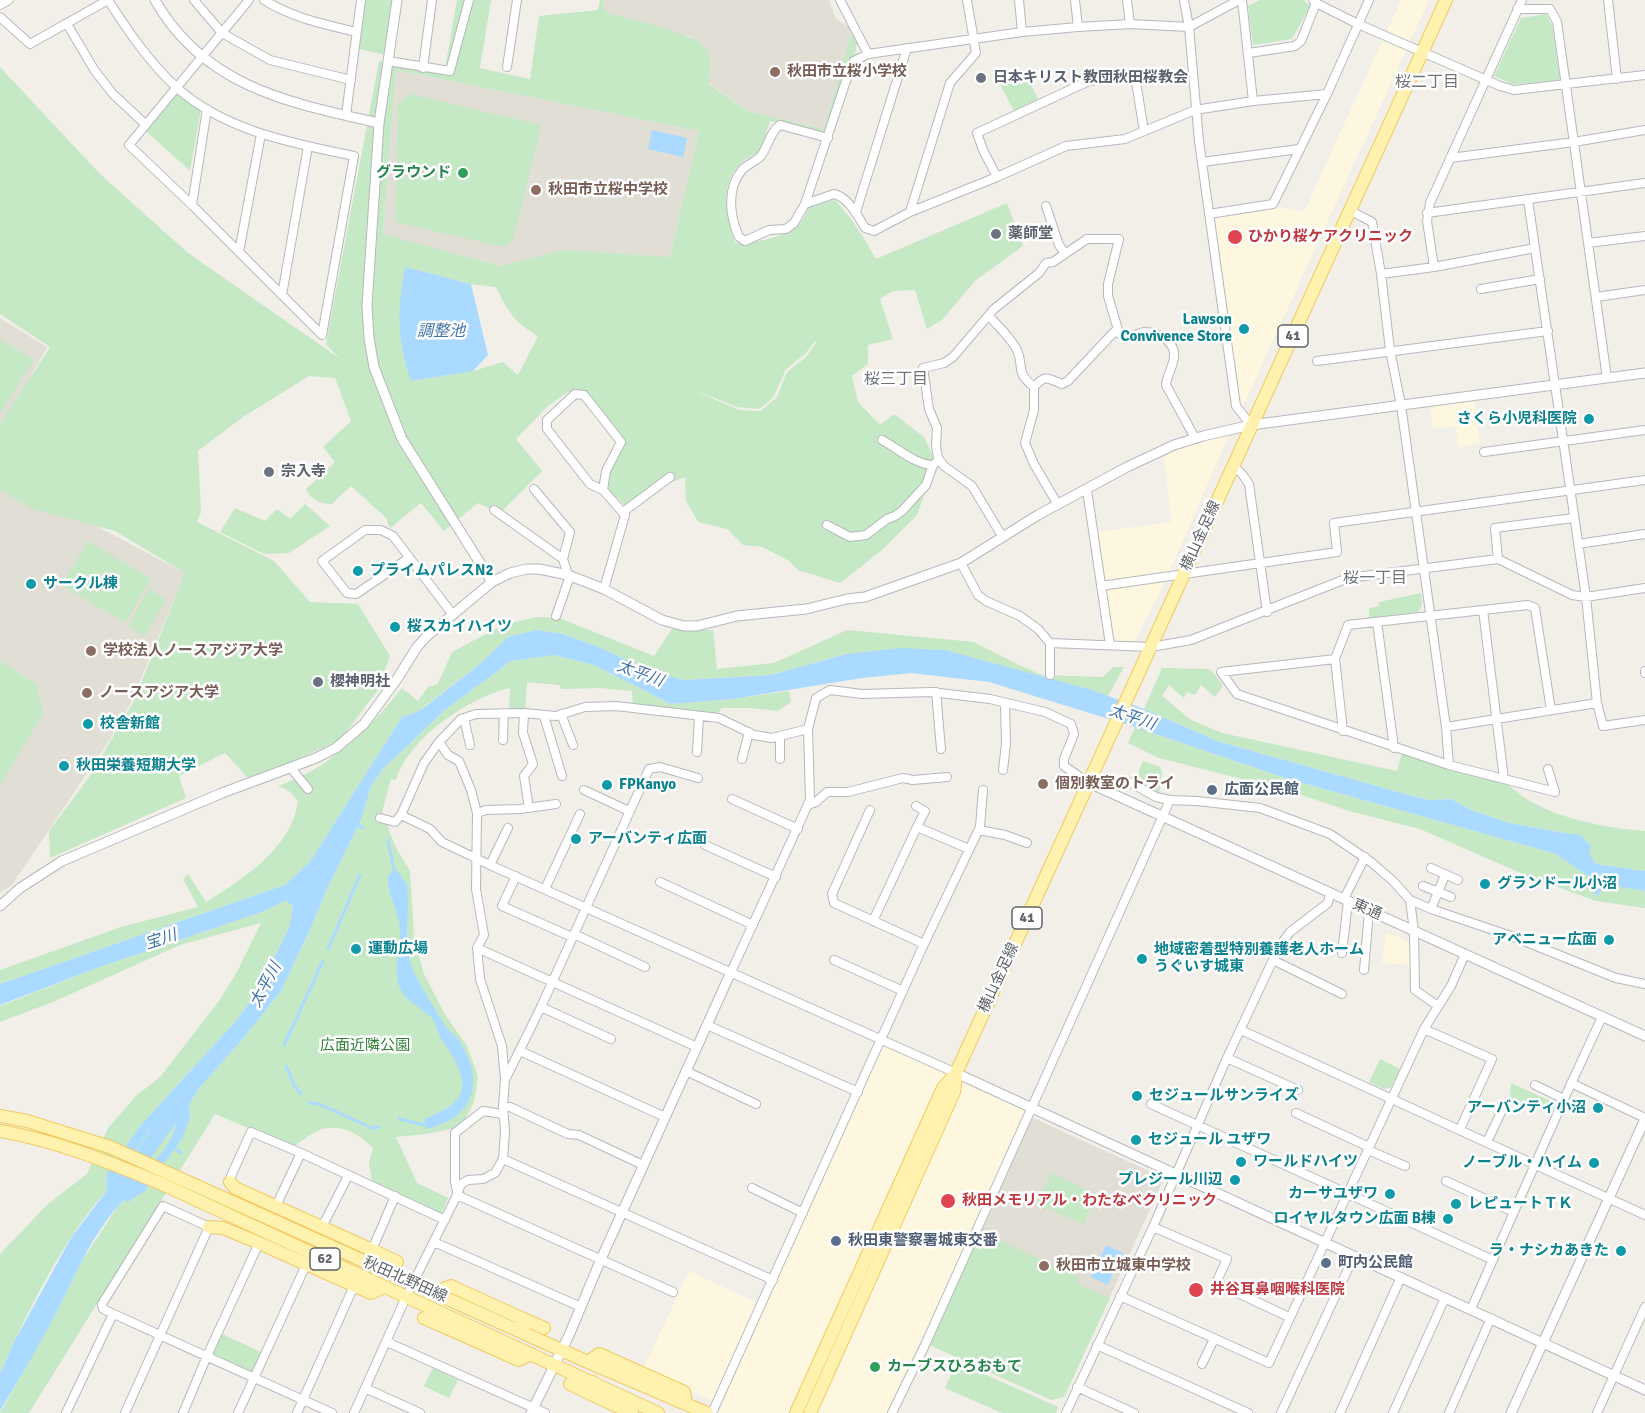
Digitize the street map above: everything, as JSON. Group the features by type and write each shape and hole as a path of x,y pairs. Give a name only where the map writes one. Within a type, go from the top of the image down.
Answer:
{"main road":[{"name":"横山金足線","path":"796,1413 954,1092 956,1072 1446,0"},
{"name":"秋田北野田線","path":"0,1116 27,1121 110,1147 588,1362 707,1413"},
{"name":"秋田北野田線","path":"0,1131 51,1142 102,1159 162,1184 658,1413"},
{"path":"230,1182 235,1188 398,1262"},
{"path":"209,1227 223,1228 260,1243 371,1293 384,1287"},
{"path":"372,1250 378,1268"},
{"name":"横山金足線","path":"810,1413 873,1258"},
{"path":"434,1293 452,1286 544,1328"},
{"path":"443,1314 447,1328"},
{"path":"424,1318 519,1360 531,1354"},
{"path":"521,1318 524,1333"},
{"path":"593,1382 597,1397"},
{"path":"570,1384 632,1413"}],"street":[{"path":"0,5 9,0"},
{"path":"0,17 30,44 108,0 153,63 177,87 207,110 261,134 354,156 322,335 129,145 145,124 177,87 249,0"},
{"path":"155,0 166,21 202,56 226,75 252,88 288,100 380,123"},
{"path":"194,0 222,33 270,60 351,80"},
{"path":"264,0 283,11 309,21 356,32"},
{"path":"346,115 361,0"},
{"path":"397,0 380,123 367,305 369,338 374,367 402,439 492,582"},
{"path":"423,68 432,0"},
{"path":"388,61 450,71 470,0"},
{"path":"507,67 517,0"},
{"path":"840,0 868,54"},
{"path":"910,212 950,82 976,52 967,0"},
{"path":"1019,0 1022,32"},
{"path":"1075,0 1078,27"},
{"path":"1127,0 1130,24"},
{"path":"1184,0 1189,27 1195,110 1236,406 1251,425"},
{"path":"828,138 780,125 774,130 759,158 742,169 732,188 731,207 734,227 739,237 745,241 769,230 786,229 794,223 805,204 828,138 854,61 868,54 1022,32 1078,27 1130,24 1189,27 1241,0 1253,101"},
{"path":"1209,214 1273,204 1327,94 1369,0"},
{"path":"1434,267 1427,213 1522,0"},
{"path":"1608,0 1617,79"},
{"path":"1249,53 1295,46 1301,41 1315,2 1358,24 1514,90 1645,75"},
{"path":"1517,9 1550,9 1557,22 1607,378"},
{"path":"67,24 94,71 145,124"},
{"path":"856,212 906,48"},
{"path":"997,177 977,133 1089,81 1126,78 1136,82 1144,131"},
{"path":"805,204 834,194 839,195 856,212 865,228 874,231 910,212 1066,146 1125,139 1195,110 1253,101 1327,94"},
{"path":"192,205 207,110"},
{"path":"1450,158 1645,130"},
{"path":"238,252 261,134"},
{"path":"282,296 308,146"},
{"path":"1202,162 1299,149"},
{"path":"1427,213 1645,183"},
{"path":"1528,200 1586,597 1597,703 1603,726 1645,720"},
{"path":"1046,206 1059,244 1065,254"},
{"path":"1351,211 1372,222 1390,350 1401,405 1446,727 1449,765"},
{"path":"1588,243 1645,236"},
{"path":"827,525 850,537 866,535 887,519 896,516 914,499 926,485 936,463 937,428 929,409 923,368 944,363 953,357 994,309 1039,273 1046,263 1053,262 1087,238 1119,240 1108,296 1119,333"},
{"path":"1381,274 1434,267 1535,248"},
{"path":"1481,289 1540,279"},
{"path":"1596,297 1645,290"},
{"path":"989,316 1016,349 1020,372 1024,379 1034,387"},
{"path":"1317,361 1548,331"},
{"path":"1058,505 1034,464 1025,442 1034,410 1034,387 1041,379 1047,378 1062,384 1068,381 1114,332 1131,337 1142,332 1160,335 1174,348 1175,355 1166,385 1195,438"},
{"path":"0,906 20,888 62,861 222,793 316,758 352,736 378,706 417,647 492,582 510,573 539,569 569,576 604,590 675,625 697,626 737,616 806,609 865,597 961,563 1002,536 1127,467 1195,438 1251,425 1645,373"},
{"path":"603,490 606,471 621,442 584,395 574,394 547,420 547,429 590,484 603,490 625,515 604,590"},
{"path":"1484,452 1645,430"},
{"path":"882,440 921,464 936,463 944,466 972,486 1002,536"},
{"path":"1233,465 1249,484 1267,612"},
{"path":"623,512 670,477"},
{"path":"1101,586 1337,552 1334,523 1645,480"},
{"path":"534,489 570,532 563,559 569,576 556,616"},
{"path":"1087,490 1110,645"},
{"path":"494,510 563,559"},
{"path":"1498,559 1495,528 1574,518"},
{"path":"409,558 356,594 347,593 322,561 365,530 381,530 393,536 453,615"},
{"path":"1578,544 1645,534"},
{"path":"1050,643 1151,647 1191,640 1267,612 1348,578 1498,559 1572,595 1586,597 1645,588"},
{"path":"961,563 978,595 1020,616 1038,629 1050,643 1050,675"},
{"path":"1342,731 1335,660 1348,625 1528,605 1535,608 1551,710"},
{"path":"1483,610 1504,779"},
{"path":"1377,622 1394,748"},
{"path":"1335,660 1221,672 1237,694 1449,765 1555,792 1548,769"},
{"path":"532,1410 562,1350 622,1211 810,800 808,729 816,698 830,690 862,694 898,691 936,692 990,699 1045,712 1071,724 1074,734 1064,759 1064,766 1089,783"},
{"path":"936,692 941,748"},
{"path":"1003,770 1006,744 1005,703"},
{"path":"1446,727 1597,703"},
{"path":"380,818 395,822 401,814 424,763 439,742 464,718 476,714 524,713 544,716 585,707 616,706 719,718 749,732 772,738 808,729"},
{"path":"503,740 504,713"},
{"path":"524,713 523,733 533,764 524,776 529,808"},
{"path":"561,714 573,745"},
{"path":"544,716 562,776"},
{"path":"697,752 699,716"},
{"path":"464,718 470,745"},
{"path":"742,759 749,732"},
{"path":"780,736 780,759"},
{"path":"354,1413 406,1297 461,1184 468,1180 489,1177 495,1173 503,1159 505,1079 502,1046 480,979 477,948 484,935 476,890 477,813 471,790 459,762 448,755 439,742"},
{"path":"505,1079 541,1007 649,769 660,767 698,778"},
{"path":"291,768 308,789"},
{"path":"808,805 816,802 827,792 848,792 903,778 913,780 946,777"},
{"path":"1129,782 1156,797 1267,810 1330,834 1365,857 1393,881 1410,900 1514,937 1616,978 1645,984"},
{"name":"東通","path":"1089,783 1645,1036"},
{"path":"584,790 629,812"},
{"path":"712,1413 924,944 978,830 983,790"},
{"path":"732,799 798,829"},
{"path":"892,1413 925,1345 1170,800"},
{"path":"477,813 486,810 556,804"},
{"path":"873,921 925,811 916,806"},
{"path":"870,810 832,894 834,903 924,944"},
{"path":"401,814 430,830 442,842 490,865 883,1038 1645,1390"},
{"path":"545,889 580,814"},
{"path":"917,826 969,849"},
{"path":"490,865 508,828"},
{"path":"978,830 1005,835 1027,843"},
{"path":"705,845 776,877"},
{"path":"1342,953 1346,900 1365,857"},
{"path":"1431,868 1458,880"},
{"path":"1431,909 1446,875"},
{"path":"516,876 502,906 645,968"},
{"path":"660,882 753,925"},
{"path":"1423,886 1452,897"},
{"path":"1066,1413 1282,942 1290,932 1328,903 1330,893"},
{"path":"1410,900 1414,931 1415,990 1438,1006"},
{"path":"1364,970 1369,910"},
{"path":"477,948 697,1047"},
{"path":"1120,1296 1269,1364 1424,1029 1451,986 1465,954"},
{"path":"834,960 903,991"},
{"path":"1273,960 1342,994"},
{"path":"541,1007 611,1039"},
{"path":"1471,1309 1602,1017"},
{"path":"707,1025 858,1092"},
{"path":"1424,1029 1492,1059 1460,1129"},
{"path":"1241,1030 1645,1215"},
{"path":"520,1051 665,1117"},
{"path":"1227,1058 1298,1090"},
{"path":"686,1071 756,1104"},
{"path":"1511,1413 1645,1119 1571,1083"},
{"path":"1536,1085 1564,1099"},
{"path":"1151,1104 1493,1260"},
{"path":"457,1194 455,1133 483,1111 503,1110 510,1107 568,1134 579,1135 643,1166"},
{"path":"1487,1142 1503,1108"},
{"path":"1296,1113 1405,1166"},
{"path":"230,1182 251,1132 445,1220"},
{"path":"276,1206 301,1153"},
{"path":"503,1159 773,1280"},
{"path":"322,1227 348,1176"},
{"path":"1446,1181 1514,1212"},
{"path":"752,1188 803,1213"},
{"path":"457,1194 673,1292"},
{"path":"372,1250 395,1196"},
{"path":"125,1413 160,1335 209,1227 163,1206 102,1304 103,1309 113,1314 160,1335 207,1356 332,1413"},
{"path":"1153,1227 1227,1259 1216,1283 1289,1317"},
{"path":"434,1242 581,1307"},
{"path":"183,1413 260,1243"},
{"path":"1281,1413 1354,1256"},
{"path":"238,1413 306,1265"},
{"path":"1340,1413 1401,1277"},
{"path":"297,1413 354,1286"},
{"path":"1393,1413 1445,1298"},
{"path":"1598,1413 1645,1307"},
{"path":"66,1413 113,1314"},
{"path":"1449,1413 1491,1318"},
{"path":"1202,1364 1214,1339"},
{"path":"387,1342 532,1410 545,1413"},
{"path":"1097,1345 1248,1413"},
{"path":"1077,1387 1134,1413"},
{"path":"365,1388 420,1413"}],"shaded area":[{"name":"秋田市立桜小学校","path":"604,0 829,0 836,19 853,29 825,129 747,111 709,83 710,61 691,37 608,13 603,5"},
{"path":"1401,0 1429,0 1243,406 1240,404 1215,221 1219,216 1279,207 1304,212"},
{"name":"秋田市立桜中学校","path":"396,70 699,131 670,257 562,250 502,266 383,235"},
{"path":"0,318 47,347 0,430"},
{"path":"1474,399 1480,444 1459,447 1456,426 1433,429 1430,405"},
{"path":"1229,435 1159,595 1129,650 1113,640 1097,532 1171,522 1164,454 1195,441"},
{"name":"ノースアジア大学","path":"0,475 185,573 131,703 110,739 12,885 0,893 0,786 43,714 37,684 0,661"},
{"path":"1386,932 1411,943 1412,965 1382,963"},
{"path":"876,1042 1028,1110 887,1413 718,1413 721,1405 644,1368 689,1271 758,1303"},
{"name":"秋田市立城東中学校","path":"1031,1117 1162,1177 1163,1181 1064,1397 1051,1400 979,1230"}],"green space":[{"path":"366,0 393,0 386,55 359,49"},
{"path":"457,0 491,0 480,68 530,79 539,16 598,10 600,0 604,0 603,5 608,13 675,32 705,47 709,55 709,84 747,111 824,129 853,29 858,36 854,61 828,138 770,121 759,150 742,162 733,173 727,193 727,213 735,243 749,243 793,230 800,224 810,206 835,200 852,221 876,259 1007,203 1023,246 976,280 942,320 927,329 915,290 893,291 880,299 893,339 868,345 868,364 852,376 858,402 880,425 894,414 924,437 936,463 917,515 881,551 840,583 798,570 789,561 762,547 743,545 727,529 698,522 686,501 685,477 661,486 629,510 618,498 610,494 606,477 624,438 590,395 568,392 549,405 516,439 542,471 500,513 478,503 444,531 421,503 390,528 386,518 351,486 332,504 316,501 308,493 306,489 335,462 323,447 351,421 335,378 309,376 243,417 198,451 201,512 197,522 274,561 310,602 358,604 390,656 378,690 340,740 250,780 225,753 179,776 186,798 50,858 49,831 90,776 134,701 185,573 115,531 32,509 0,490 0,424 50,347 0,314 0,67 99,173 188,253 339,358 326,344 379,61 444,74","holes":["396,70 699,131 670,257 562,250 501,266 383,234","405,267 471,284 496,287 512,316 538,336 518,375 503,362 473,371 411,381","815,341 816,343 806,357 787,372 777,397 761,411 739,410 684,386 737,407 759,409 773,398 786,369 805,354"]},
{"path":"1260,0 1304,0 1310,6 1292,39 1253,45 1248,6"},
{"path":"1546,14 1552,25 1560,81 1512,84 1494,76 1521,18"},
{"path":"1023,69 1038,99 1014,111 998,81"},
{"path":"181,94 201,109 190,171 146,131 175,95"},
{"name":"グラウンド","path":"411,94 541,125 513,241 503,247 395,222 398,103"},
{"path":"0,339 34,360 0,414"},
{"path":"305,504 330,526 289,553 264,554 220,532 235,508 265,521 277,509 290,519"},
{"path":"88,541 151,579 125,623 62,585"},
{"path":"149,589 166,600 145,636 128,626"},
{"path":"1421,593 1422,605 1418,612 1369,618 1369,608 1379,606 1379,602"},
{"path":"536,617 559,618 654,656 672,629 713,630 717,669 774,663 847,630 974,642 1042,675 1103,677 1113,667 1124,667 1108,696 1092,690 847,654 771,675 684,680 642,668 604,649 563,634 536,630 508,637 480,664 417,712 402,717 310,862 285,885 0,984 0,970 121,927 198,907 183,879 188,874 206,902 235,883 264,861 276,848 294,818 298,801 289,791 278,786 315,769 332,758 362,733 402,688 418,701 428,687 438,684 452,652 503,625"},
{"name":"広面近隣公園","path":"554,655 594,665 671,704 733,699 789,691 791,702 778,711 722,708 716,715 633,706 632,691 600,688 562,689 559,685 527,682 525,711 509,710 510,688 459,710 427,735 413,749 396,780 391,779 382,812 396,848 410,871 414,939 424,974 444,1013 467,1046 478,1076 474,1102 461,1127 396,1137 417,1183 448,1198 440,1216 372,1183 369,1162 373,1148 350,1131 337,1128 322,1129 293,1147 215,1114 29,1413 0,1413 82,1261 116,1209 124,1200 128,1202 190,1117 189,1104 200,1087 281,991 361,820 371,786 382,770 445,710 511,661"},
{"path":"0,661 37,684 43,714 0,786"},
{"path":"1162,668 1210,669 1223,685 1215,697 1201,685 1195,695 1187,692 1184,698 1169,685 1162,696 1191,720 1222,733 1397,771 1402,753 1509,785 1537,805 1572,819 1645,831 1645,871 1596,864 1578,834 1509,823 1471,810 1451,799 1430,800 1412,796 1217,741 1144,709"},
{"path":"1135,727 1285,778 1553,853 1597,881 1594,894 1598,896 1605,884 1645,891 1645,908 1596,901 1525,875 1420,829 1349,811 1296,793 1159,758 1128,743"},
{"path":"1143,761 1160,767 1162,772 1159,794 1135,782"},
{"path":"286,899 293,907 289,928 257,992 236,1021 140,1126 107,1173 106,1186 108,1189 75,1231 47,1277 0,1374 0,1254 48,1204 87,1174 108,1128 136,1096 160,1077 219,1001 237,972 261,923 180,945 53,1002 0,1022 0,1006 97,968 262,912"},
{"path":"1380,1059 1400,1069 1391,1087 1384,1089 1369,1082"},
{"path":"1511,1083 1559,1105 1556,1111 1535,1101 1529,1106 1510,1100"},
{"path":"166,1114 177,1118 170,1139 159,1156 127,1185 115,1180 147,1134"},
{"path":"1051,1173 1097,1194 1083,1225 1046,1207 1044,1210 1036,1206"},
{"path":"979,1230 1079,1278 1077,1283 1110,1298 1064,1397 1051,1400 927,1344"},
{"path":"218,1332 265,1354 254,1378 207,1356"},
{"path":"957,1362 1058,1407 1056,1413 1002,1413 945,1388"},
{"path":"433,1368 458,1380 449,1398 424,1386"}],"water":[{"path":"652,130 687,138 683,157 648,149"},
{"name":"調整池","path":"405,267 471,284 488,355 473,371 411,381 403,351 400,325"},
{"name":"宝川","path":"536,630 563,634 604,649 642,668 684,680 771,675 847,654 900,648 945,650 1092,690 1144,709 1217,741 1412,796 1430,800 1451,799 1471,810 1509,823 1579,834 1591,846 1590,853 1596,864 1645,871 1645,891 1605,884 1598,896 1594,894 1597,881 1553,853 1285,778 1135,727 989,682 911,673 862,678 733,699 671,704 594,665 554,655 511,661 445,710 382,770 371,786 361,820 281,991 200,1087 189,1104 190,1117 183,1137 144,1192 128,1202 124,1200 102,1227 83,1258 45,1334 0,1411 0,1374 14,1342 71,1238 108,1189 106,1186 107,1173 140,1126 236,1021 257,992 289,928 293,907 286,900 262,912 97,968 0,1005 0,984 285,885 310,862 402,717 426,706 480,664 508,637","holes":["166,1114 177,1118 171,1138 154,1161 127,1185 115,1180 147,1134"]},
{"path":"397,870 407,885 407,940 411,965 438,1014 459,1041 472,1070 471,1096 465,1107 442,1124 426,1129 424,1119 441,1112 459,1096 462,1078 433,1019 410,1001 400,988 397,966 400,929 388,883 388,876"},
{"path":"1106,1245 1123,1253 1108,1285 1091,1277"}],"waterway":[{"path":"355,823 363,828"},
{"path":"388,840 394,870"},
{"path":"328,949 360,875"},
{"path":"284,1045 323,961"},
{"path":"286,1066 294,1085 301,1094"},
{"name":"太平川","path":"110,1201 184,1098"},
{"path":"310,1103 319,1104 372,1128 379,1127"},
{"path":"399,1119 425,1125"},
{"path":"176,1149 181,1153"}],"place":[{"name":"秋田市立桜小学校","path":"775,72"},
{"name":"日本キリスト教団秋田桜教会","path":"981,78"},
{"name":"グラウンド","path":"463,173"},
{"name":"秋田市立桜中学校","path":"536,190"},
{"name":"薬師堂","path":"996,234"},
{"name":"ひかり桜ケアクリニック","path":"1235,237"},
{"name":"Lawson Convivence Store","path":"1244,329"},
{"name":"さくら小児科医院","path":"1589,419"},
{"name":"宗入寺","path":"269,472"},
{"name":"プライムパレスN2","path":"358,571"},
{"name":"サークル棟","path":"31,584"},
{"name":"桜スカイハイツ","path":"395,627"},
{"name":"学校法人ノースアジア大学","path":"91,651"},
{"name":"櫻神明社","path":"318,682"},
{"name":"ノースアジア大学","path":"87,693"},
{"name":"校舎新館","path":"88,724"},
{"name":"秋田栄養短期大学","path":"64,766"},
{"name":"個別教室のトライ","path":"1043,784"},
{"name":"FPKanyo","path":"607,785"},
{"name":"広面公民館","path":"1212,790"},
{"name":"アーバンティ広面","path":"576,839"},
{"name":"グランドール小沼","path":"1485,884"},
{"name":"アベニュー広面","path":"1609,940"},
{"name":"運動広場","path":"356,949"},
{"name":"地域密着型特別養護老人ホーム うぐいす城東","path":"1142,959"},
{"name":"セジュールサンライズ","path":"1137,1096"},
{"name":"アーバンティ小沼","path":"1598,1108"},
{"name":"セジュール ユザワ","path":"1136,1140"},
{"name":"ワールドハイツ","path":"1241,1162"},
{"name":"ノーブル・ハイム","path":"1594,1163"},
{"name":"プレジール川辺","path":"1235,1180"},
{"name":"カーサユザワ","path":"1390,1194"},
{"name":"秋田メモリアル・わたなべクリニック","path":"948,1201"},
{"name":"レピュートＴＫ","path":"1456,1204"},
{"name":"ロイヤルタウン広面 B棟","path":"1448,1219"},
{"name":"秋田東警察署城東交番","path":"836,1241"},
{"name":"ラ・ナシカあきた","path":"1621,1251"},
{"name":"町内公民館","path":"1326,1263"},
{"name":"秋田市立城東中学校","path":"1044,1266"},
{"name":"井谷耳鼻咽喉科医院","path":"1196,1290"},
{"name":"カーブスひろおもて","path":"875,1367"}],"district":[{"name":"桜二丁目","path":"1427,83"},
{"name":"桜三丁目","path":"896,380"},
{"name":"桜一丁目","path":"1375,579"}]}
